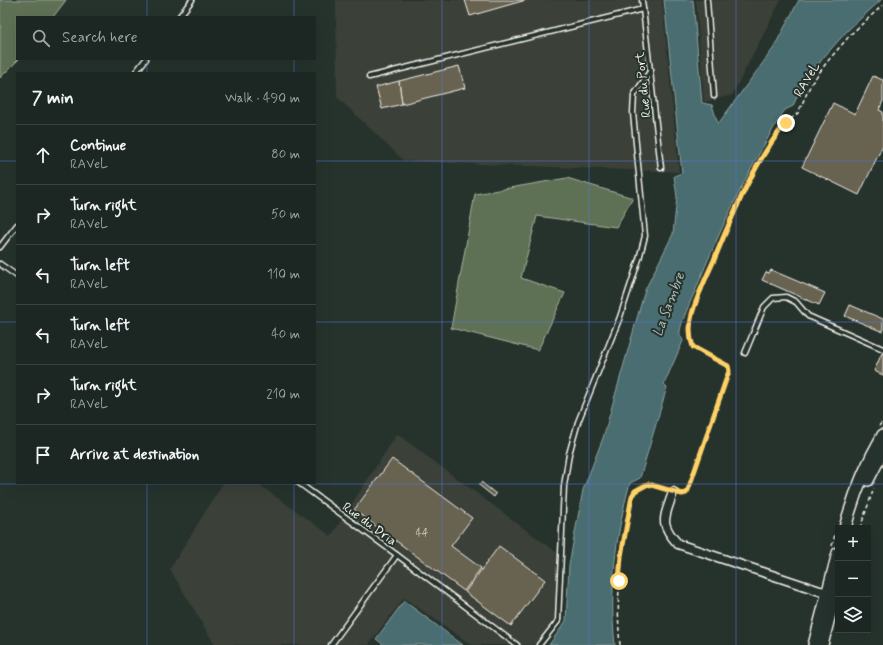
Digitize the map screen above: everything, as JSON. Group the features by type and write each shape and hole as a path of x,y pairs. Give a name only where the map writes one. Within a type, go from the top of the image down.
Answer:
{"main road":[{"path":"846,525 853,500 869,459 883,435"},
{"path":"853,525 859,504 883,451"},
{"path":"822,645 833,590 837,561"},
{"path":"814,645 833,590"}],"street":[{"path":"673,492 664,520 668,533 678,544 833,590"}],"lane":[{"path":"180,16 192,0"},
{"name":"Rue du Port","path":"642,0 661,168"},
{"path":"707,0 714,96"},
{"path":"369,77 643,9"},
{"path":"136,72 145,60"},
{"path":"539,645 558,621 564,486 569,454 578,422 620,317 639,259 644,236 633,113 634,95 651,70"},
{"path":"0,247 16,226"},
{"path":"0,264 16,275"},
{"path":"745,353 764,307 773,298 786,297 796,302 808,316 883,349"},
{"name":"Rue du Dria","path":"300,484 397,555 331,645"},
{"path":"397,555 517,645"}],"path":[{"name":"RAVeL","path":"673,492 682,494 686,493 688,490 729,371 728,366 693,347 690,338 692,314 725,233 751,178 770,144 786,123 798,113 811,84 827,62 851,34 883,5"},
{"path":"620,645 619,581 623,542 632,496 635,491 648,484 673,492"},
{"path":"861,525 874,488"}],"shaded area":[{"path":"336,0 662,0 679,172 404,161 337,97"},
{"path":"696,0 781,0 732,95 704,102"},
{"path":"397,434 556,552 563,621 543,645 472,645 404,598 369,644 371,645 215,645 170,569 222,484 258,484 331,536"}],"green space":[{"path":"0,0 66,0 54,16 16,16 16,60 18,60 0,78"},
{"path":"567,178 633,198 616,227 537,216 521,278 565,293 538,350 451,328 475,194"}],"water":[{"name":"La Sambre","path":"664,0 693,0 702,103 712,105 718,124 773,49 799,0 881,0 848,30 823,58 799,92 793,106 785,110 782,114 735,200 686,311 680,333 683,341 664,384 667,387 640,478 630,483 620,523 613,584 613,625 615,645 549,645 566,621 569,565 583,490 603,438 645,290 673,234 677,197 674,176 682,173"},
{"path":"404,601 463,645 384,645 376,639"}],"building":[{"path":"465,0 526,0 470,16"},
{"path":"459,66 465,88 402,104 399,81"},
{"path":"873,76 883,80 883,101 879,110 883,112 883,145 859,195 802,167 833,103 855,114"},
{"path":"399,81 402,104 382,109 376,87"},
{"path":"771,270 825,293 819,305 762,280 766,272 769,273"},
{"path":"850,305 883,319 883,332 845,316"},
{"path":"883,353 883,375 874,371"},
{"path":"392,459 472,518 451,546 481,568 464,591 354,510"},
{"path":"481,482 496,494 494,497 479,485"},
{"path":"499,546 545,580 511,626 465,592"}],"route":[{"path":"619,581 621,556 632,496 635,491 648,484 682,494 686,493 688,490 729,371 728,366 693,347 690,338 692,314 722,240 751,178 774,137 786,123"}]}
